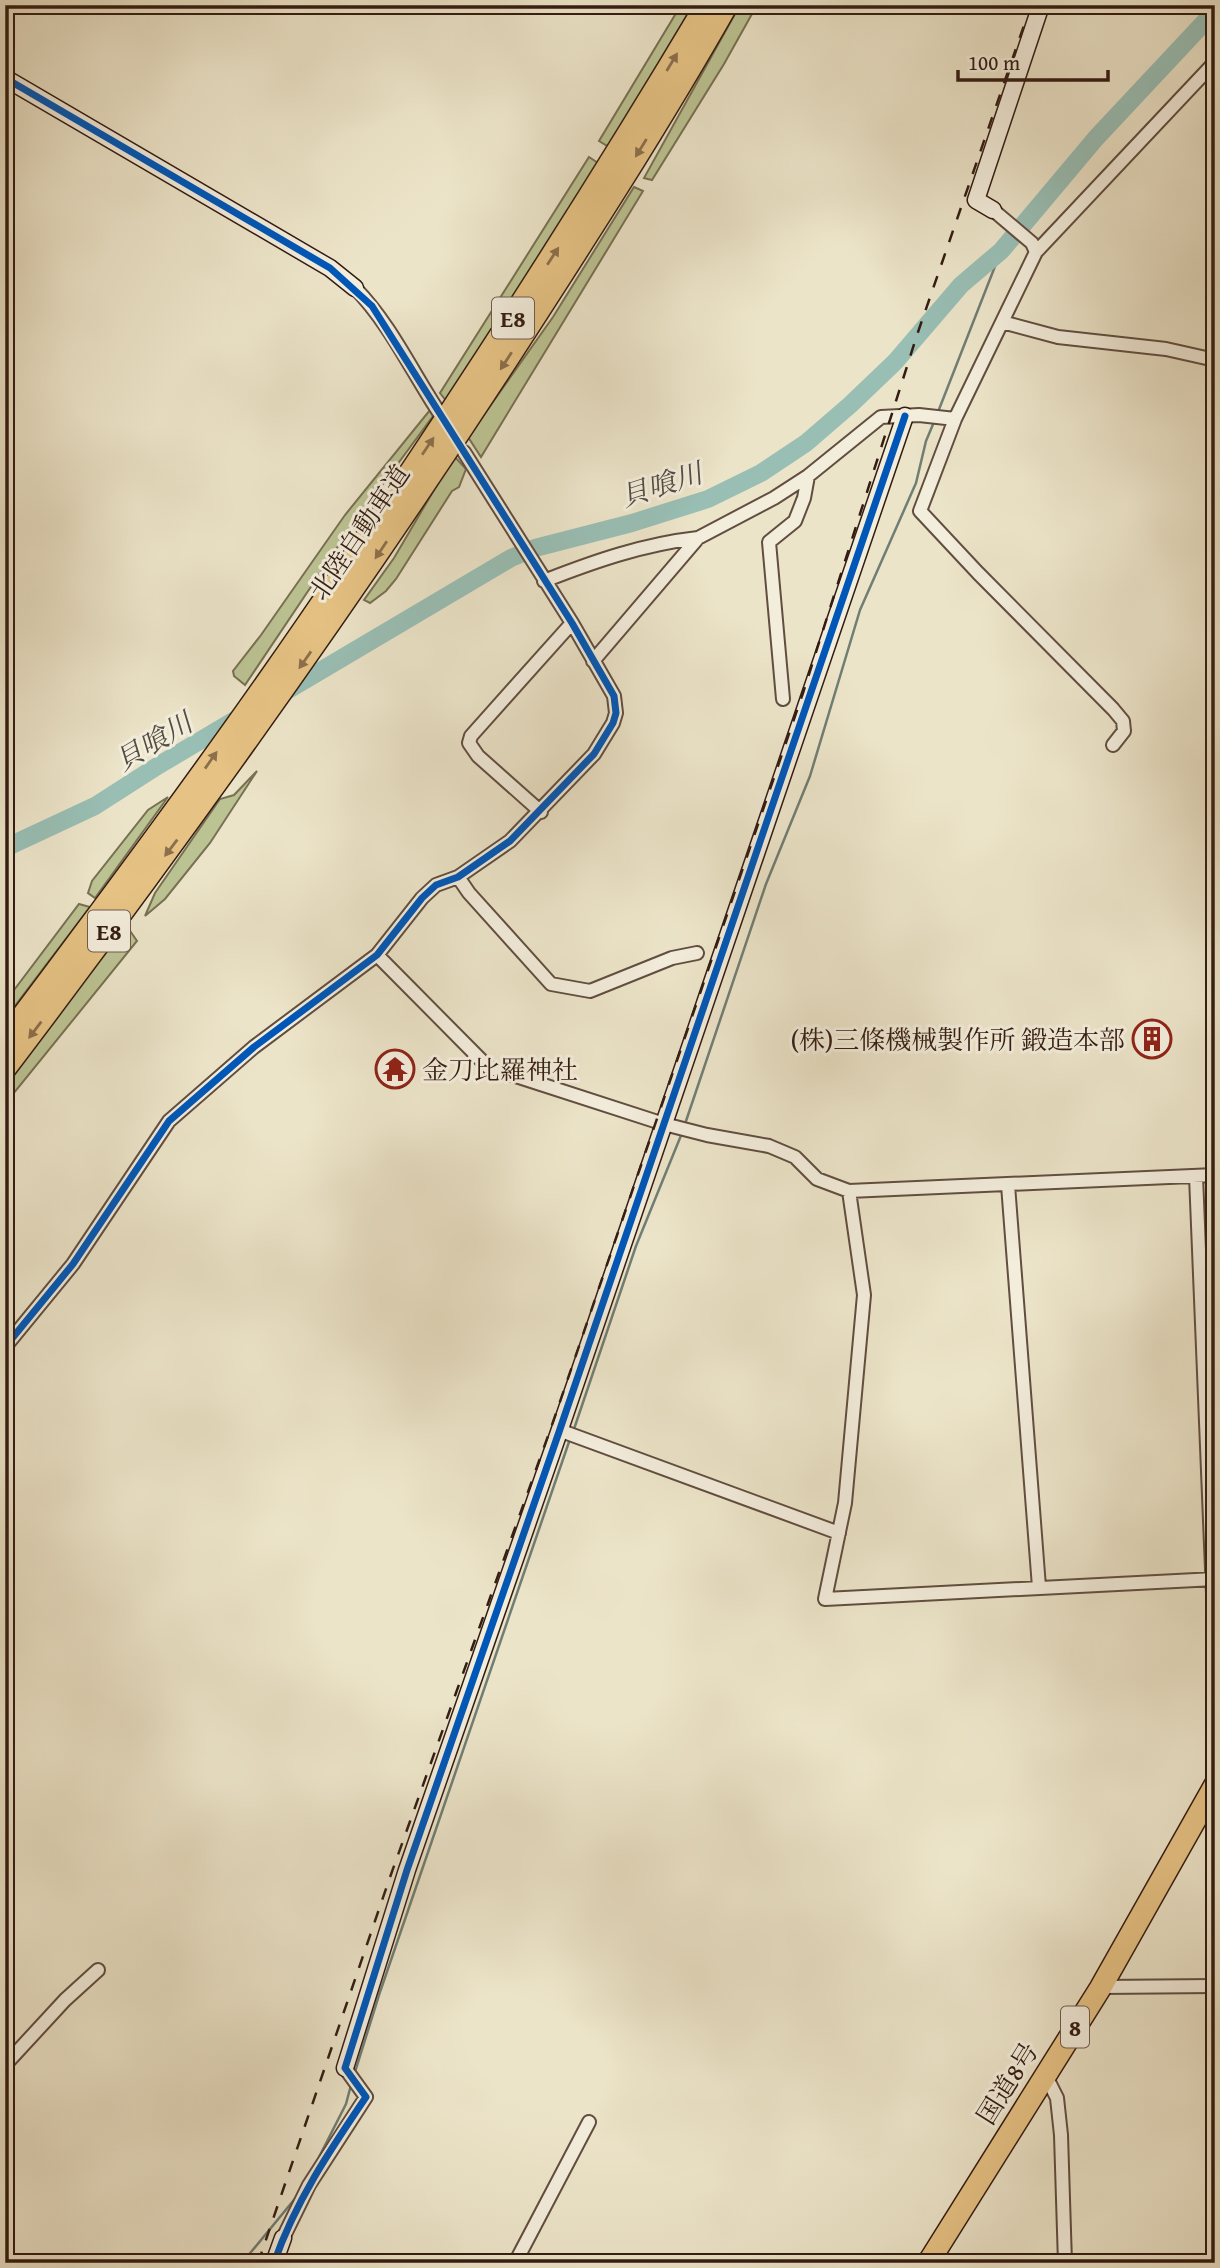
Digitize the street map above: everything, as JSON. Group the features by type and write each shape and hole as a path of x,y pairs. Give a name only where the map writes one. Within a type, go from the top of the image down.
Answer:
{"highway":[{"name":"北陸自動車道","path":"5,1039 171,816 307,624 523,303 706,5"},
{"name":"北陸自動車道","path":"5,1069 211,793 344,604 531,323 727,5"},
{"name":"国道8号","path":"928,2263 1101,1987 1215,1785"}],"street":[{"path":"1034,248 993,209 976,200 1041,5"},
{"path":"1113,745 1124,731 1123,721 920,511 951,418 1002,321 1034,248 1215,62"},
{"path":"5,78 330,268 372,306 440,414"},
{"path":"1002,321 1058,337 1166,349 1215,360"},
{"path":"543,579 607,557 667,542 698,538 774,498 808,476 881,417 912,415 951,418"},
{"path":"274,2263 309,2185 366,2097 345,2068 407,1870 563,1433 664,1124 912,415"},
{"path":"5,1347 73,1264 169,1121 254,1047 377,955 422,898 436,885 458,877 510,841 541,812 594,754 613,723 616,713 614,696 572,623 464,453"},
{"path":"783,699 769,542 795,521 804,498 808,476"},
{"path":"593,661 698,538"},
{"path":"541,812 478,756 469,743 471,736 572,623"},
{"path":"458,877 469,893 551,984 590,990 672,958 698,953"},
{"path":"377,955 488,1067 664,1124 769,1146 795,1157 817,1179 849,1191 1215,1175"},
{"path":"1196,1176 1215,1643"},
{"path":"1008,1185 1039,1587"},
{"path":"849,1191 864,1295 845,1503 825,1599 1213,1579"},
{"path":"563,1433 839,1534"},
{"path":"5,2065 65,2000 98,1970"},
{"path":"1101,1987 1215,1986"},
{"path":"1045,2074 1057,2098 1061,2135 1065,2263"},
{"path":"515,2263 589,2123"}],"green space":[{"path":"681,5 693,5 609,147 599,141"},
{"path":"740,5 757,5 652,180 644,178"},
{"path":"589,157 598,163 447,402 440,393"},
{"path":"634,187 643,191 481,457 468,437 553,317"},
{"path":"430,410 436,412 349,530 245,685 234,676 233,671 345,515"},
{"path":"454,456 466,469 459,487 452,491 386,591 370,603 364,600 394,558"},
{"path":"257,771 210,843 165,899 145,916 155,893 220,799 234,795"},
{"path":"168,797 95,898 88,893 92,881 148,810"},
{"path":"79,904 90,907 5,1019 5,1002"},
{"path":"126,925 137,941 5,1104 5,1085"}],"waterway":[{"name":"貝喰川","path":"283,693 511,558 535,548 632,523 708,499 761,473 806,443 895,362 961,285 1001,251 1096,138 1215,11"},
{"path":"938,412 1001,251"},
{"path":"685,1124 766,884 810,776 860,610 916,483 926,441 934,422"},
{"name":"貝喰川","path":"5,848 95,806 240,717"},
{"path":"574,1429 636,1246 682,1133"},
{"path":"355,2072 570,1439"},
{"path":"315,2165 346,2104 351,2085"},
{"path":"242,2263 298,2195"}],"railway":[{"path":"258,2263 389,1880 553,1422 803,693 917,335 1031,5"}],"cycle path":[{"path":"5,78 330,268 372,306 572,623 614,696 616,713 594,754 510,841 458,877 436,885 422,898 377,955 254,1047 169,1121 73,1264 5,1347"},
{"path":"274,2263 303,2198 366,2097 345,2068 407,1870 905,416"}],"place":[{"name":"(株)三條機械製作所 鍛造本部","path":"1152,1039"},
{"name":"金刀比羅神社","path":"395,1069"}]}
